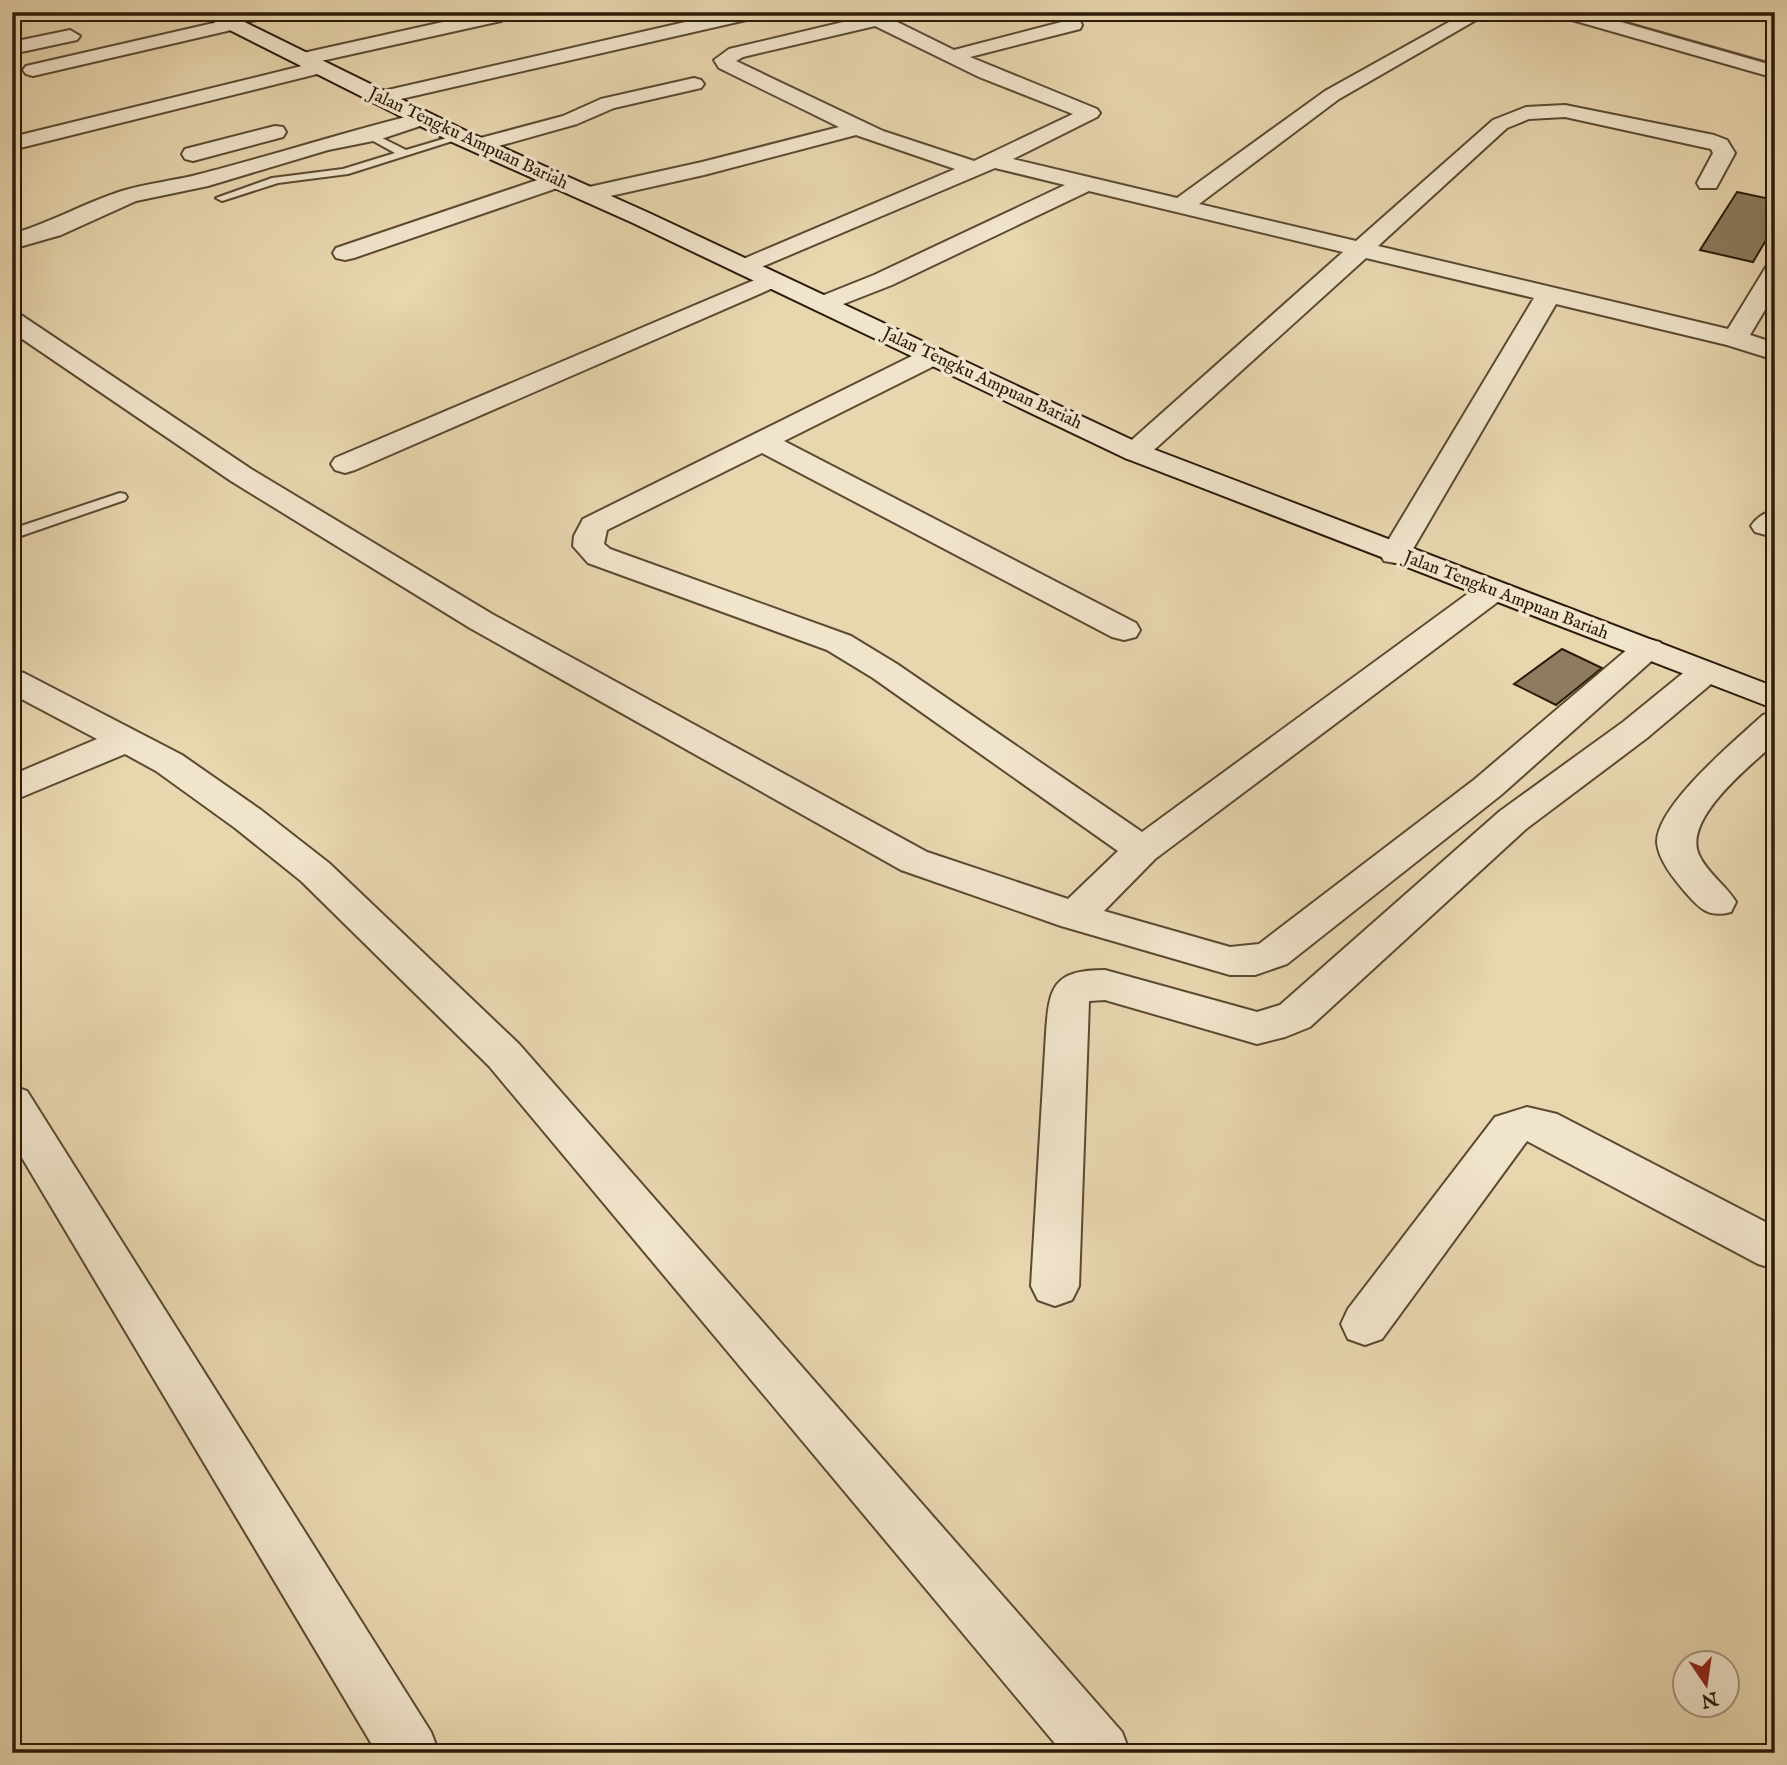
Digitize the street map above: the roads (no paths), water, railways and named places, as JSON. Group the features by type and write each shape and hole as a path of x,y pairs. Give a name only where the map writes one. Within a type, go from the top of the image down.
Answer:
{"street":[{"path":"33,70 223,19 268,12"},
{"path":"377,103 755,12"},
{"path":"1181,206 1332,95 1481,12"},
{"path":"1565,12 1775,72"},
{"path":"12,144 501,15"},
{"path":"745,267 985,165 1090,113 952,57 869,16 736,53 724,60 726,64 890,142 985,165 1087,183 1735,339 1775,352"},
{"name":"Jalan Tengku Ampuan Bariah","path":"223,19 311,63 377,103 422,119 558,180 1135,452 1775,699"},
{"path":"952,57 1073,25"},
{"path":"12,48 92,32"},
{"path":"470,141 570,120 608,103 694,84"},
{"path":"1135,452 1500,124 1526,113 1565,111 1706,140 1719,145 1724,153 1708,183"},
{"path":"12,242 53,230 128,195 200,181 324,144 370,135 422,119"},
{"path":"193,154 298,127"},
{"path":"588,194 704,168 858,128"},
{"path":"345,253 558,180"},
{"path":"823,304 883,280 1087,183"},
{"path":"1735,339 1775,272"},
{"path":"345,464 771,280"},
{"path":"1395,554 1549,294"},
{"path":"12,320 251,481 505,634 914,861 1076,916 1230,961 1255,961 1273,954 1522,759 1648,649"},
{"path":"933,356 594,525 588,546 600,556 839,643 885,671 1142,850"},
{"path":"763,442 1124,630"},
{"path":"1076,916 1142,850 1492,591"},
{"path":"1055,1286 1062,1201 1063,1100 1069,997 1073,992 1085,986 1105,985 1235,1024 1257,1028 1296,1016 1513,820 1636,730 1705,672"},
{"path":"12,680 169,764 248,819 315,872 504,1055 1101,1753"},
{"path":"1717,902 1680,855 1676,838 1681,820 1704,792 1775,723"},
{"path":"12,789 124,741"},
{"path":"1377,873 1413,912"},
{"path":"12,1103 410,1753"},
{"path":"1365,1324 1511,1129 1527,1124 1541,1126 1775,1250"}],"lane":[{"path":"370,135 405,154"},
{"path":"222,198 276,180 344,172 405,154 470,141"},
{"path":"12,534 120,497"}],"waterway":[{"path":"1589,12 1775,65"}]}
